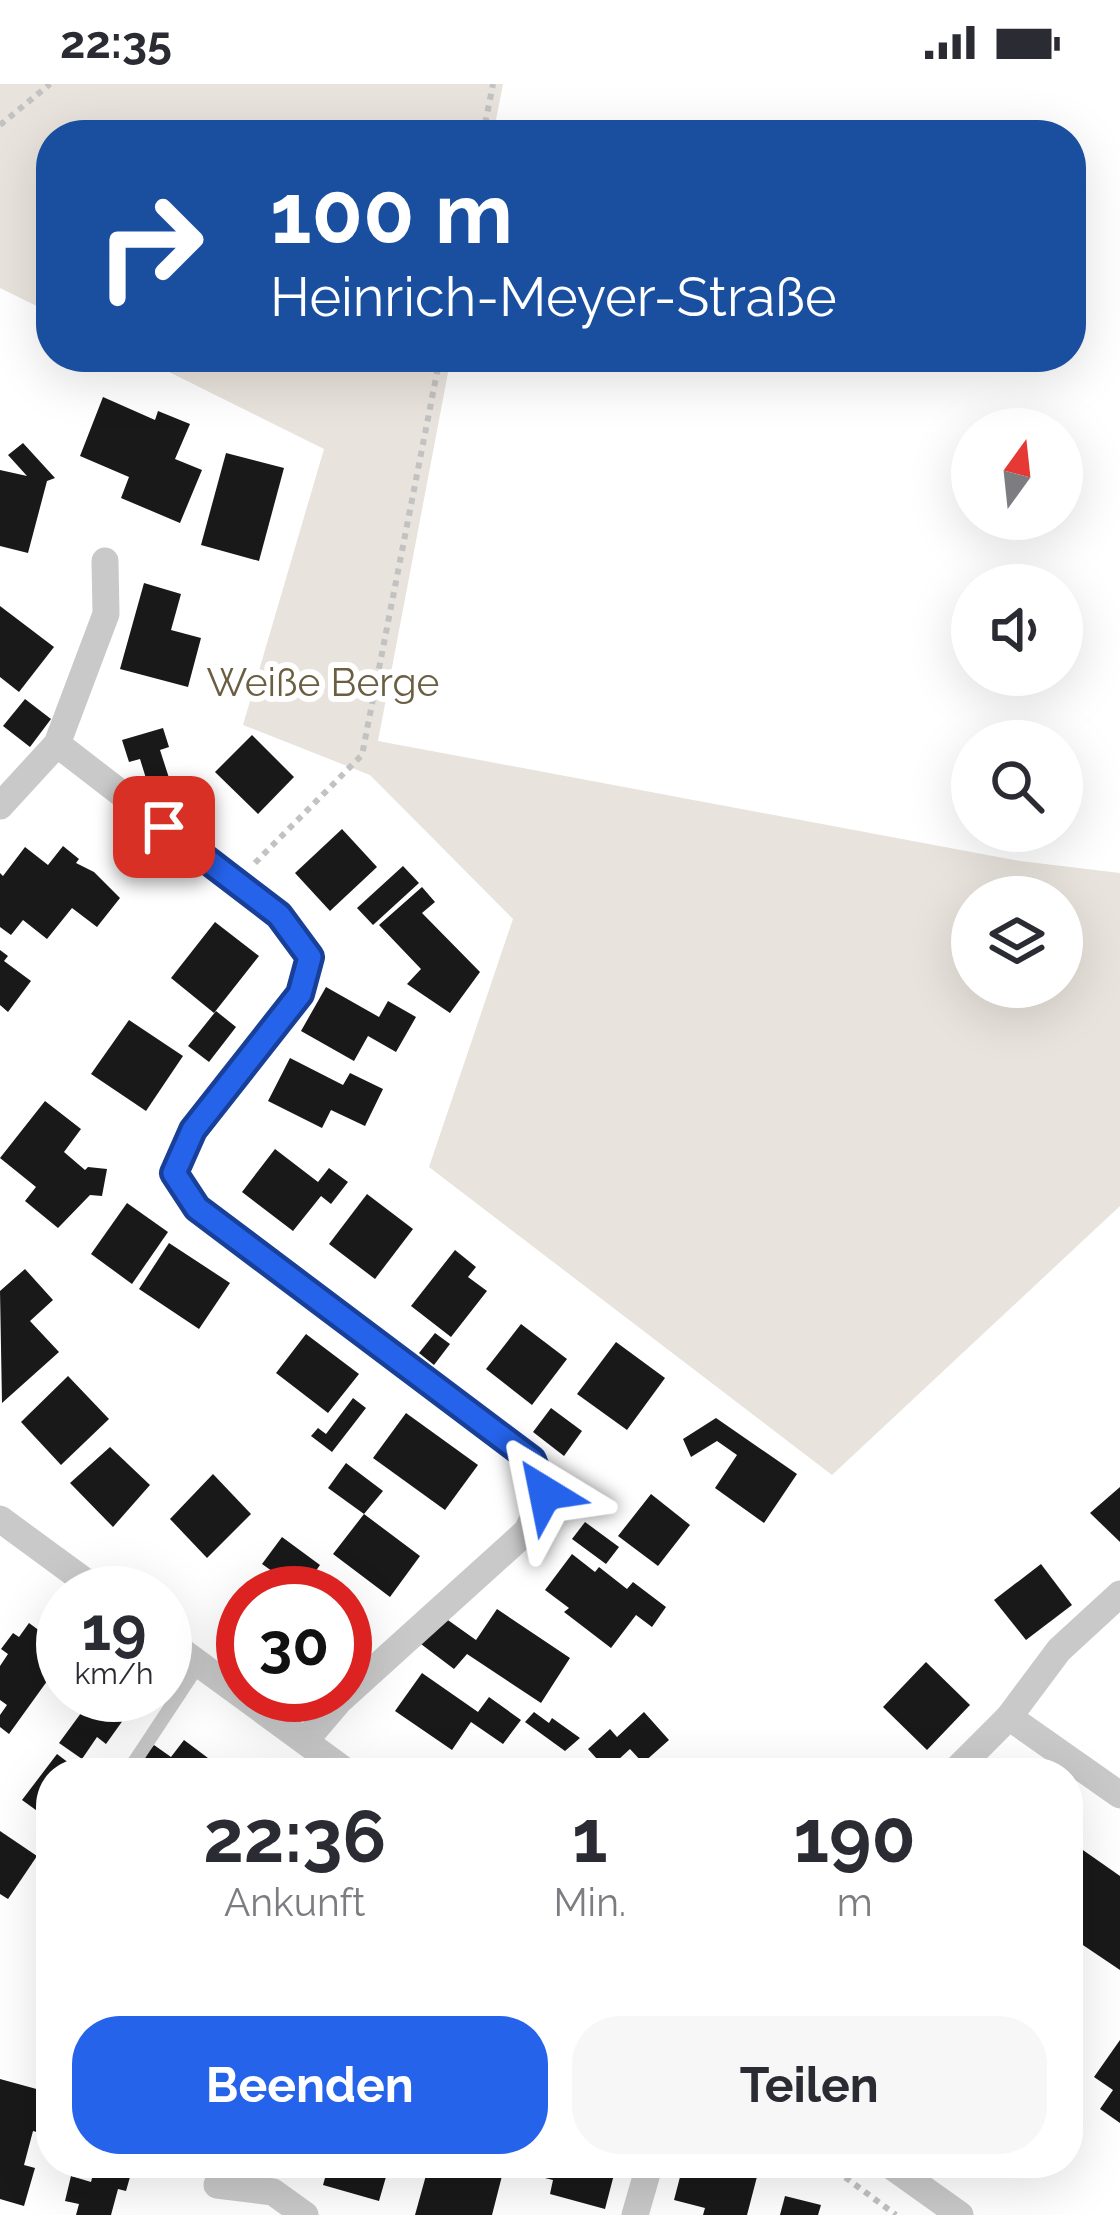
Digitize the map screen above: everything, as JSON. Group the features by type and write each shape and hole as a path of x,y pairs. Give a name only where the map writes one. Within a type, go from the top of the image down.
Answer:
{"street":[{"path":"0,806 57,744 106,614 105,561"},
{"path":"57,744 279,915 310,957 300,994 193,1130 174,1173 197,1208 532,1460 545,1493 527,1531 339,1701 305,1742"},
{"path":"0,1519 64,1566"},
{"path":"968,1758 1009,1717 1059,1650 1120,1594"},
{"path":"192,1659 327,1758"},
{"path":"1009,1717 1067,1758"},
{"path":"1083,1769 1120,1795"},
{"path":"635,2215 646,2178"},
{"path":"908,2178 959,2215"},
{"path":"217,2185 273,2192 305,2215"}],"lane":[{"path":"137,1758 199,1664"}],"path":[{"path":"0,125 50,84"},
{"path":"486,120 493,84"},
{"path":"236,882 362,755 437,372"},
{"path":"846,2178 896,2215"}],"green space":[{"path":"0,84 503,84 496,120 36,120 36,306 0,288"},
{"name":"Weiße Berge","path":"169,372 448,372 378,741 951,848 951,852 1120,873 1120,1206 832,1475 429,1167 513,919 370,775 243,725 324,449"}],"building":[{"path":"103,397 155,420 158,411 190,424 175,459 202,470 180,523 121,498 129,477 80,456"},
{"path":"23,443 55,478 47,481 28,553 0,546 0,470 27,476 8,455"},
{"path":"226,453 284,468 259,561 201,545"},
{"path":"144,583 181,594 171,630 201,638 188,687 120,669"},
{"path":"0,606 54,647 19,692 0,677"},
{"path":"25,699 51,719 30,747 3,726"},
{"path":"163,728 169,747 160,750 170,781 149,788 140,759 129,762 122,740"},
{"path":"252,735 294,777 258,814 215,772"},
{"path":"342,829 377,867 330,911 295,873"},
{"path":"63,846 79,859 76,863 94,872 120,898 97,927 72,908 47,939 23,920 11,935 0,927 0,873 3,876 25,847 48,865"},
{"path":"403,866 419,883 373,925 357,908"},
{"path":"422,887 435,902 422,913 480,972 450,1013 407,984 421,969 379,925"},
{"path":"215,922 259,956 214,1013 171,978"},
{"path":"0,950 8,956 4,961 31,981 8,1012 0,1005"},
{"path":"326,987 379,1017 388,1001 416,1017 396,1052 368,1036 354,1061 301,1031"},
{"path":"216,1011 236,1027 209,1062 188,1046"},
{"path":"129,1020 183,1056 146,1111 91,1074"},
{"path":"290,1058 343,1085 350,1073 383,1089 365,1126 331,1110 322,1128 268,1101"},
{"path":"45,1101 81,1129 64,1152 85,1170 107,1169 102,1196 90,1195 58,1228 25,1201 36,1187 0,1158"},
{"path":"275,1149 318,1182 329,1168 348,1182 331,1204 321,1196 293,1231 242,1192"},
{"path":"367,1194 413,1229 375,1279 329,1244"},
{"path":"127,1203 168,1232 132,1284 91,1254"},
{"path":"169,1243 230,1283 199,1329 139,1289"},
{"path":"455,1250 476,1267 468,1277 487,1291 451,1337 411,1306"},
{"path":"25,1269 53,1300 30,1321 59,1352 2,1403 0,1291"},
{"path":"521,1324 567,1359 532,1405 486,1369"},
{"path":"435,1333 450,1344 434,1365 419,1353"},
{"path":"306,1334 359,1374 328,1413 276,1373"},
{"path":"616,1342 665,1378 627,1430 577,1394"},
{"path":"68,1376 109,1419 61,1465 21,1422"},
{"path":"353,1398 366,1408 332,1452 311,1436 318,1428 326,1434"},
{"path":"551,1408 582,1431 564,1456 533,1432"},
{"path":"406,1413 478,1465 445,1510 373,1458"},
{"path":"716,1418 797,1474 764,1523 715,1488 737,1455 717,1441 691,1457 683,1439"},
{"path":"110,1447 150,1485 113,1527 70,1483"},
{"path":"346,1463 383,1491 364,1514 328,1488"},
{"path":"213,1474 251,1514 207,1558 170,1519"},
{"path":"1120,1487 1120,1542 1090,1513"},
{"path":"651,1494 690,1525 658,1566 618,1536"},
{"path":"364,1514 420,1556 390,1597 372,1583 372,1566 349,1566 333,1554"},
{"path":"585,1522 619,1547 606,1564 572,1539"},
{"path":"282,1537 320,1565 265,1566"},
{"path":"572,1554 627,1589 633,1582 666,1607 652,1627 636,1615 611,1648 564,1612 569,1608 545,1590"},
{"path":"1041,1564 1072,1605 1026,1640 994,1600"},
{"path":"497,1609 570,1658 541,1703 467,1654 454,1669 417,1641 445,1618 476,1640"},
{"path":"29,1623 36,1628 36,1696 9,1734 0,1727 0,1715 7,1705 0,1700 0,1666 8,1654 1,1649 13,1633 19,1637"},
{"path":"926,1662 970,1705 927,1750 883,1707"},
{"path":"422,1673 478,1712 489,1697 521,1720 503,1744 471,1722 452,1750 395,1711"},
{"path":"534,1712 549,1723 552,1718 580,1738 565,1751 525,1722"},
{"path":"644,1712 669,1740 649,1758 638,1758 630,1749 620,1758 596,1758 588,1749 610,1729 617,1737"},
{"path":"74,1722 122,1722 106,1744 97,1737 83,1758 59,1743"},
{"path":"184,1740 208,1758 144,1758 154,1745 171,1757"},
{"path":"36,1782 36,1810 22,1800"},
{"path":"0,1831 36,1857 8,1899 0,1894"},
{"path":"1083,1850 1120,1876 1120,1970 1083,1945"},
{"path":"1120,2040 1120,2123 1100,2109 1113,2090 1094,2077"},
{"path":"0,2079 36,2089 36,2132 24,2165 35,2168 24,2206 0,2199"},
{"path":"71,2178 91,2182 92,2178 130,2178 126,2191 118,2189 111,2215 76,2215 79,2204 65,2201"},
{"path":"325,2178 386,2178 379,2201 323,2185"},
{"path":"425,2178 501,2178 492,2215 415,2215"},
{"path":"545,2178 613,2178 605,2209 550,2194 553,2180"},
{"path":"680,2178 757,2178 747,2215 703,2215 705,2208 674,2200"},
{"path":"785,2196 821,2205 818,2215 780,2215"}],"route":[{"path":"164,827 279,915 310,957 300,994 193,1130 174,1173 197,1208 532,1460 545,1493"}]}
